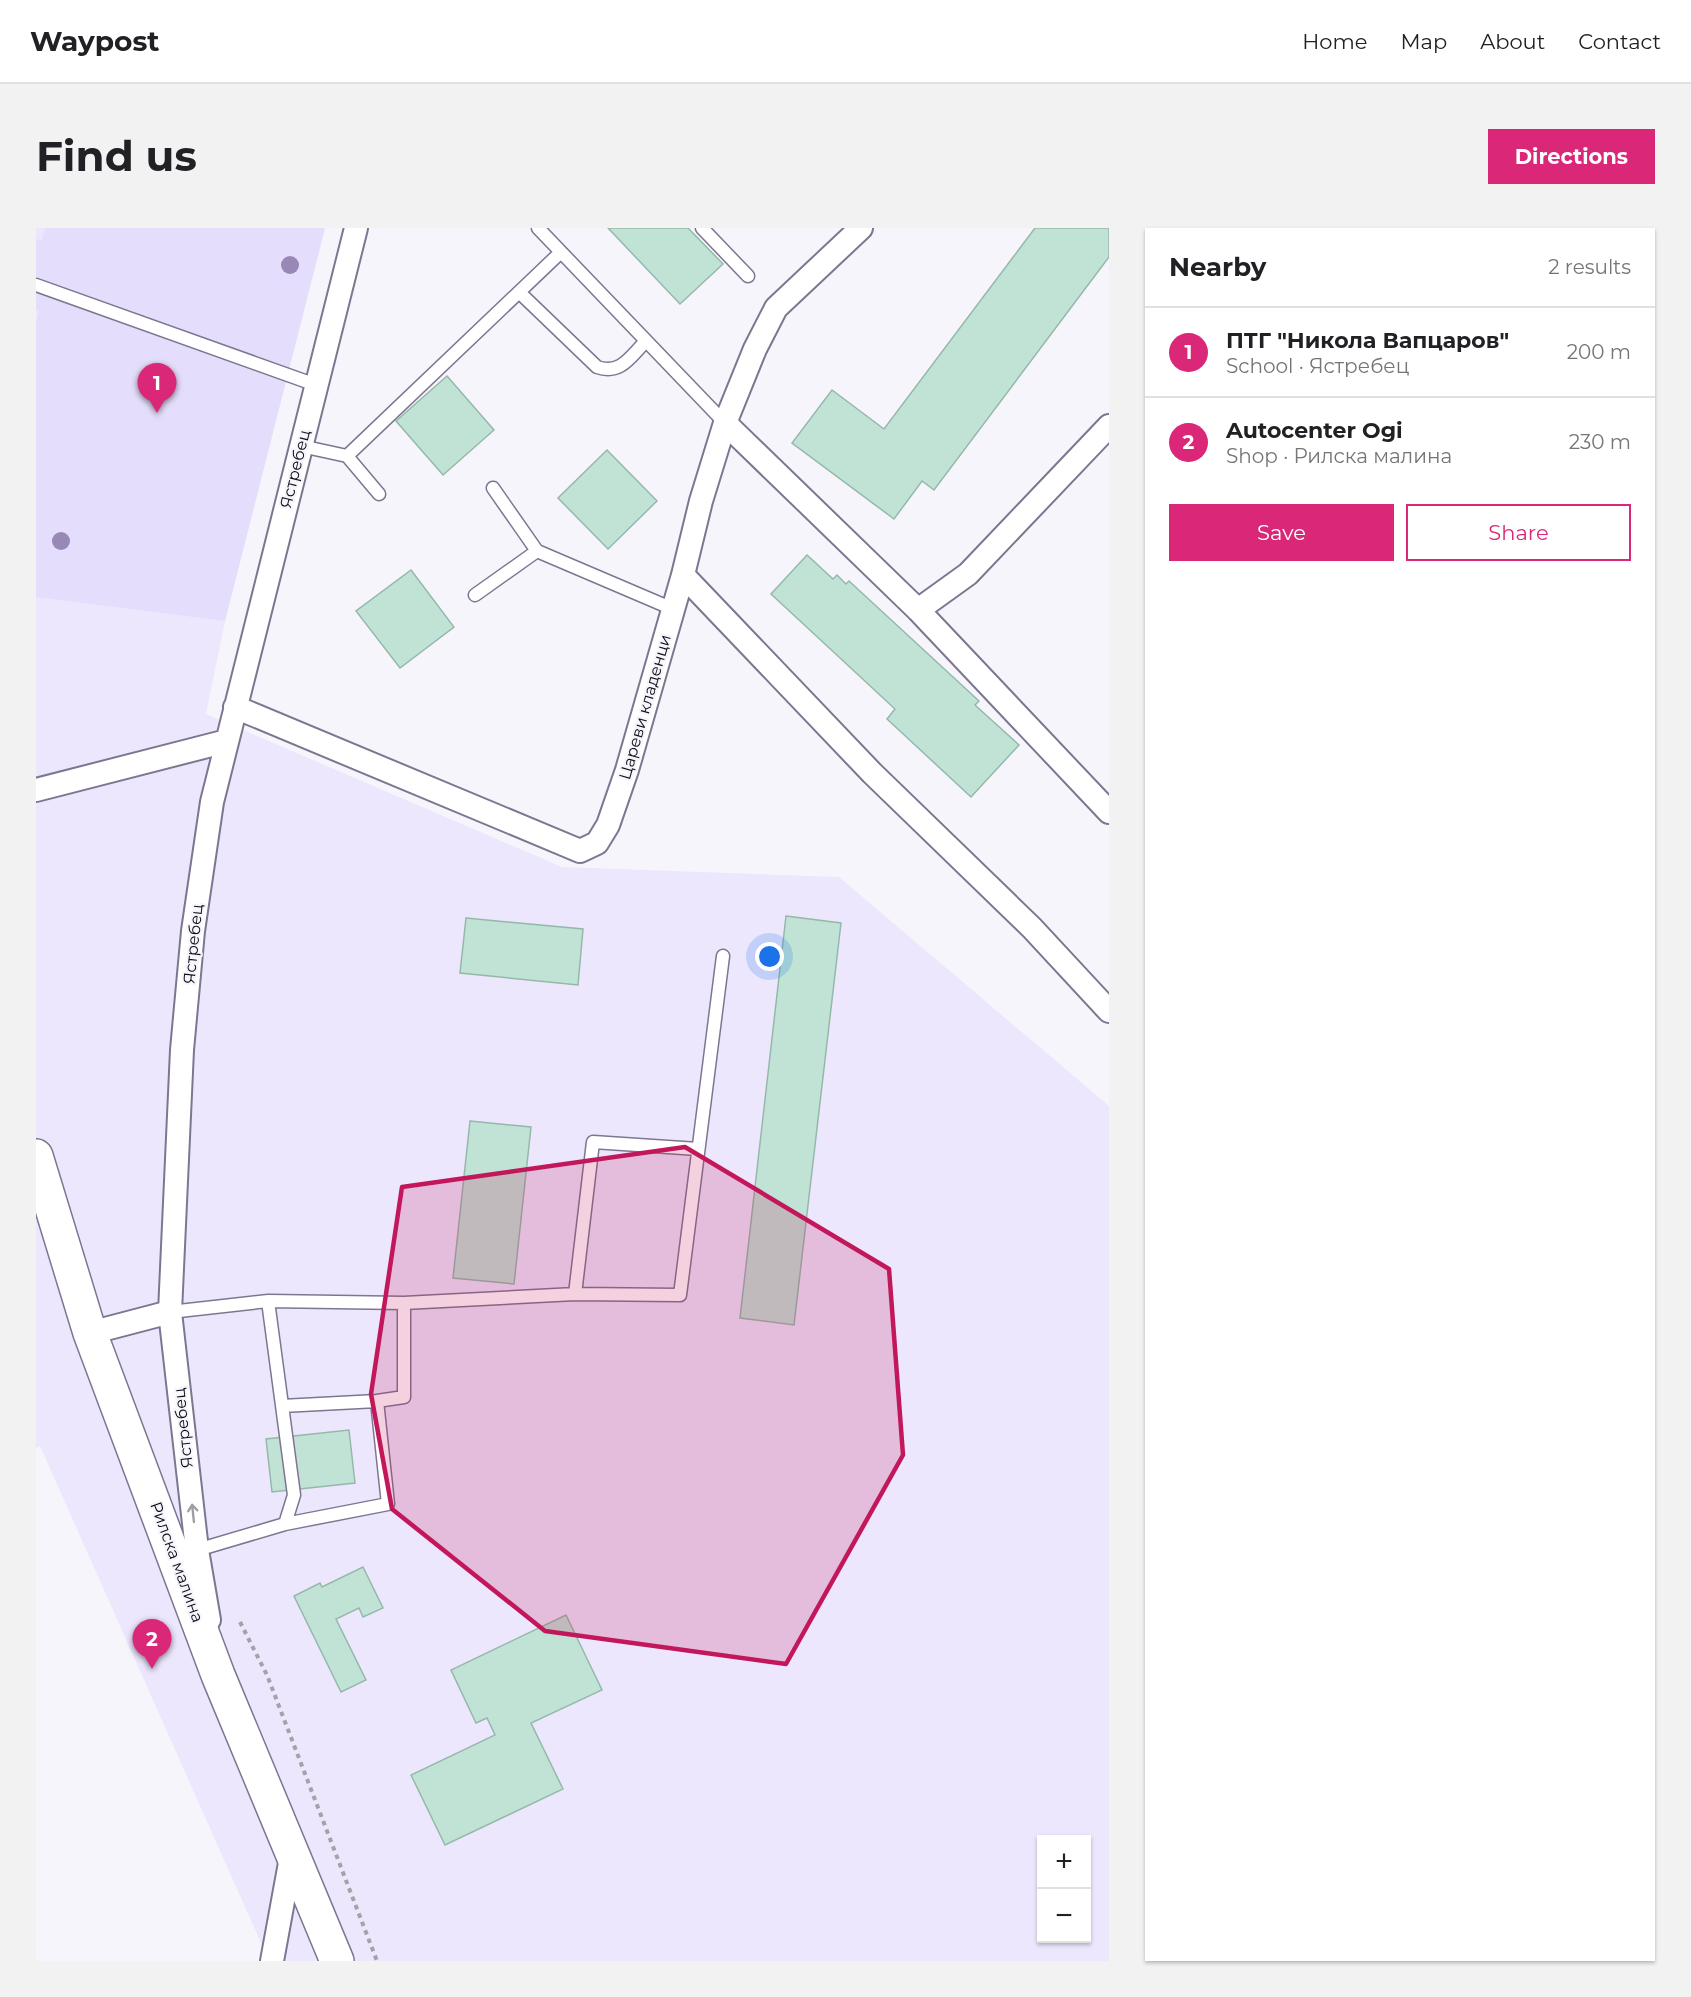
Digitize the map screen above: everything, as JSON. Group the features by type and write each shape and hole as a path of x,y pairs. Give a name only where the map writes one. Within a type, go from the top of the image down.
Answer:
{"street":[{"name":"Ястребец","path":"218,1675 197,1550 170,1312 182,1050 192,943 212,802 356,228"},
{"name":"Цареви кладенци","path":"235,707 580,851 597,843 608,825 627,770 683,575 701,501 725,423 754,350 776,308 861,228"},
{"path":"725,423 918,610 1109,812"},
{"path":"918,610 968,574 1109,426"},
{"path":"683,575 872,773 1032,928 1109,1011"},
{"path":"36,790 227,741"},
{"name":"Рилска малина","path":"36,1156 90,1332 156,1503 218,1675 337,1961"},
{"path":"90,1332 170,1312"},
{"path":"272,1961 292,1851"}],"lane":[{"path":"538,228 725,423"},
{"path":"702,228 748,276"},
{"path":"347,456 561,252"},
{"path":"36,285 316,385"},
{"path":"520,293 597,367 608,371 619,368 646,341"},
{"path":"301,446 347,456 379,494"},
{"path":"493,488 537,551 673,609"},
{"path":"475,595 537,551"},
{"path":"170,1312 268,1301 404,1304 575,1293 680,1295 723,956"},
{"path":"575,1293 593,1142 698,1149"},
{"path":"268,1301 294,1495 285,1524"},
{"path":"282,1406 377,1401 404,1397 404,1304"},
{"path":"197,1550 285,1524 388,1504 377,1401"}],"path":[{"path":"240,1622 267,1676 377,1961"}],"highlighted area":[{"path":"685,1147 889,1269 903,1455 786,1664 545,1631 392,1509 371,1394 402,1187"}],"shaded area":[{"path":"36,228 325,228 225,621 206,714 562,867 839,877 1109,1106 1109,1961 269,1961 40,1446 36,1448"},
{"path":"45,228 325,228 225,621 36,597 36,323 39,311 36,310 36,239 42,240"}],"building":[{"path":"608,228 688,228 723,264 680,304"},
{"path":"1035,228 1109,228 1109,257 934,490 922,481 894,519 792,443 832,390 884,429"},
{"path":"447,376 494,430 443,475 396,421"},
{"path":"607,450 657,501 608,549 558,498"},
{"path":"807,555 833,579 837,575 846,584 849,581 979,701 975,705 1019,745 971,797 887,719 895,709 771,594"},
{"path":"411,570 454,627 400,668 356,611"},
{"path":"786,916 841,923 794,1325 740,1318"},
{"path":"466,918 583,929 578,985 460,973"},
{"path":"470,1121 531,1127 514,1284 453,1278"},
{"path":"349,1430 355,1483 272,1492 266,1439"},
{"path":"363,1567 383,1608 363,1617 359,1608 336,1619 366,1680 341,1692 294,1596 320,1583 322,1587"},
{"path":"566,1615 602,1690 531,1723 563,1789 445,1845 411,1775 495,1735 487,1718 476,1723 451,1670"}],"place":[{"name":"ПТГ \"Никола Вапцаров\"","path":"157,413"},
{"name":"Autocenter Ogi","path":"152,1669"}]}
